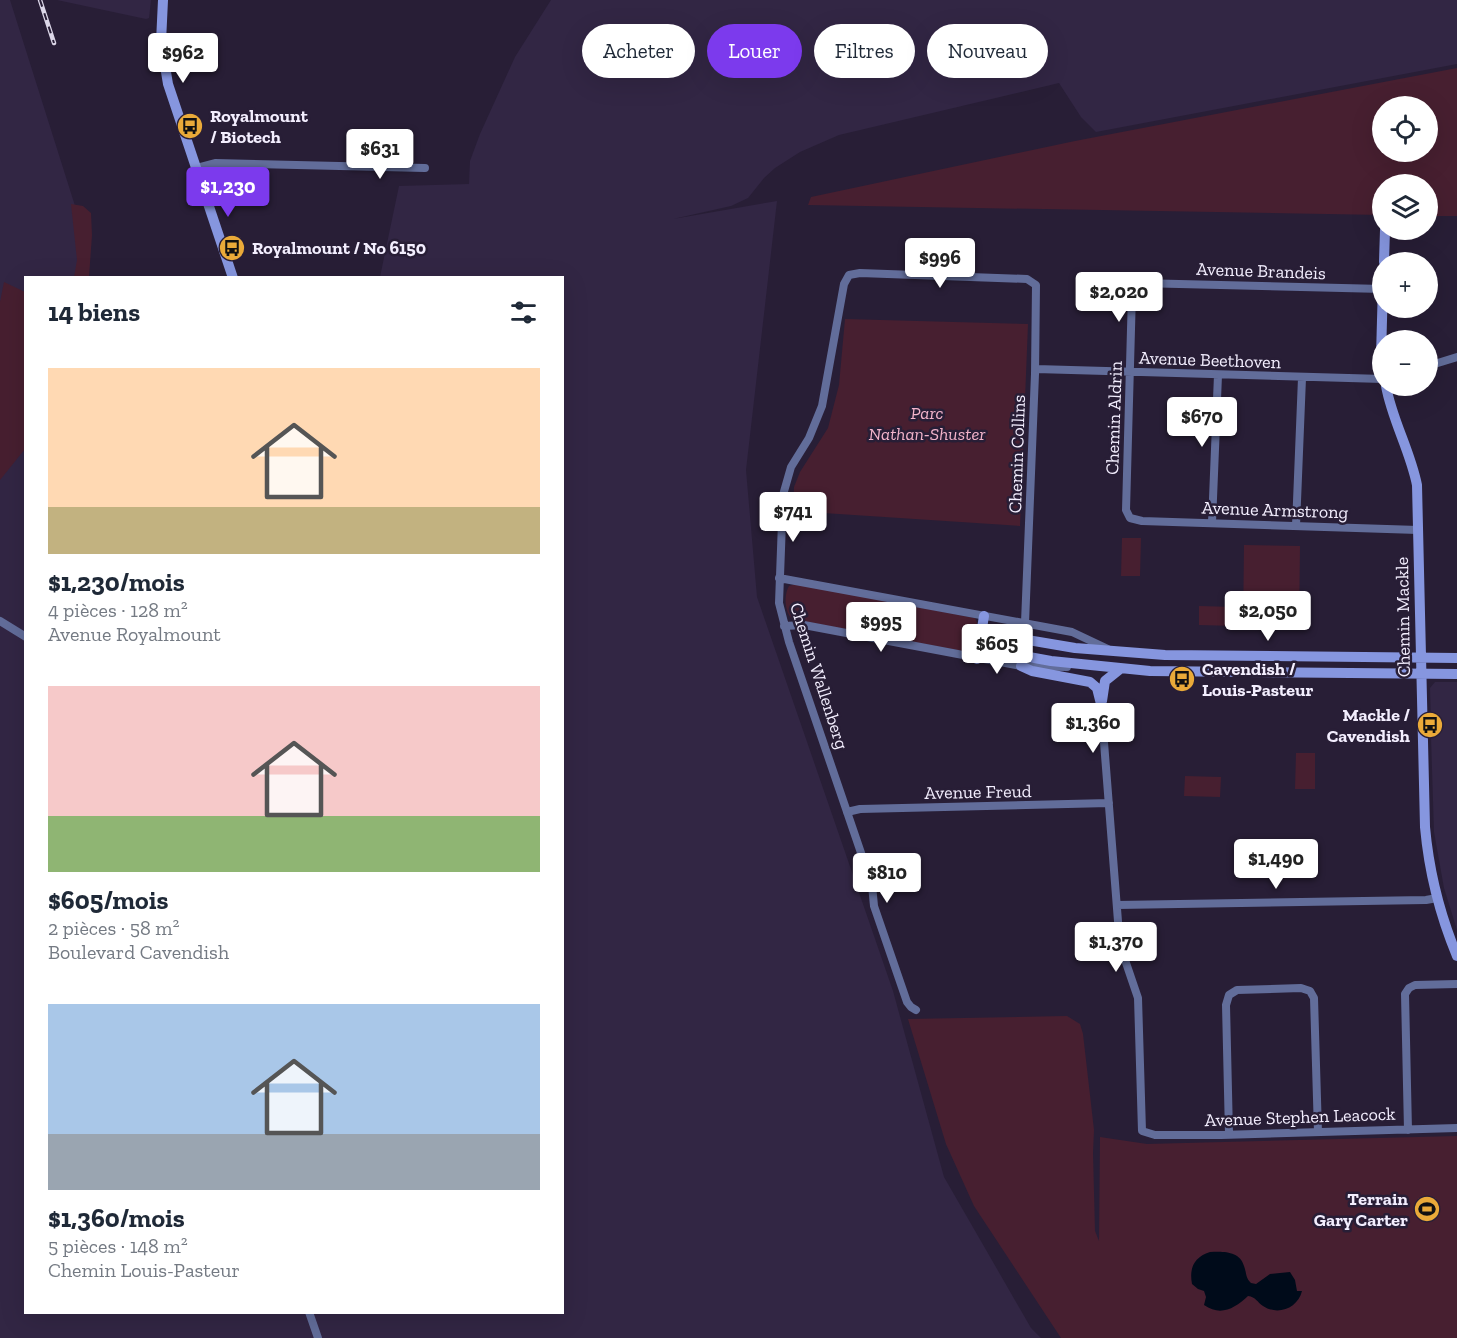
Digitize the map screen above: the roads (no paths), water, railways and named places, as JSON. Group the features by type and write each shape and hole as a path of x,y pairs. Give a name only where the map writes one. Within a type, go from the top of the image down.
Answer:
{"main road":[{"path":"163,0 161,33 164,68 173,103 232,276"},
{"name":"Chemin Mackle","path":"1389,396 1414,468 1417,484 1424,818 1437,898 1457,956"},
{"path":"979,648 984,616"},
{"path":"979,648 998,635 1075,648 1184,656 1457,658"},
{"path":"979,648 1051,661 1169,672 1457,674"},
{"path":"1021,666 1090,682 1097,688 1101,704"},
{"path":"1101,704 1105,681 1120,669"}],"street":[{"path":"196,168 215,163 425,168"},
{"name":"Chemin Wallenberg","path":"916,1010 907,1002 880,924 874,906 872,885 784,626 779,603 782,507 790,467 812,432 822,406 844,284 849,275 860,273 1027,279 1036,285"},
{"name":"Avenue Brandeis","path":"1138,283 1372,289"},
{"name":"Chemin Aldrin","path":"1130,518 1126,510 1132,293 1138,283"},
{"name":"Chemin Collins","path":"1025,623 1036,285"},
{"path":"1438,363 1457,357"},
{"name":"Avenue Beethoven","path":"1035,369 1372,379"},
{"path":"1212,523 1218,375"},
{"path":"1296,526 1302,378"},
{"name":"Avenue Armstrong","path":"1130,518 1142,521 1418,530"},
{"path":"780,578 1078,634 1113,651"},
{"path":"0,621 24,636"},
{"path":"784,626 804,625 979,648 1021,666 1049,668 1098,665"},
{"path":"1101,704 1117,905 1437,898"},
{"name":"Avenue Freud","path":"848,812 860,809 1109,803"},
{"name":"Avenue Stephen Leacock","path":"1117,905 1120,943 1138,998 1141,1128 1144,1133 1155,1135 1229,1134 1457,1128"},
{"path":"1408,1130 1405,994 1415,985 1457,984"},
{"path":"1229,1134 1226,1000 1230,993 1237,990 1281,988 1305,988 1314,998 1318,1132"},
{"path":"310,1314 318,1338"}],"water":[{"path":"1210,1252 1225,1252 1239,1257 1251,1283 1256,1284 1270,1274 1290,1272 1295,1280 1297,1291 1302,1291 1300,1297 1292,1306 1281,1310 1269,1309 1248,1296 1228,1310 1210,1309 1204,1305 1206,1297 1204,1291 1192,1284 1191,1278 1196,1260"}],"railway":[{"path":"40,0 54,43"}],"place":[{"name":"Royalmount / Biotech","path":"190,126"},
{"name":"Royalmount / No 6150","path":"232,248"},
{"name":"Cavendish / Louis-Pasteur","path":"1182,679"},
{"name":"Mackle / Cavendish","path":"1430,725"},
{"name":"Terrain Gary Carter","path":"1427,1209"}],"park label":[{"name":"Parc Nathan-Shuster","path":"927,423"}]}
